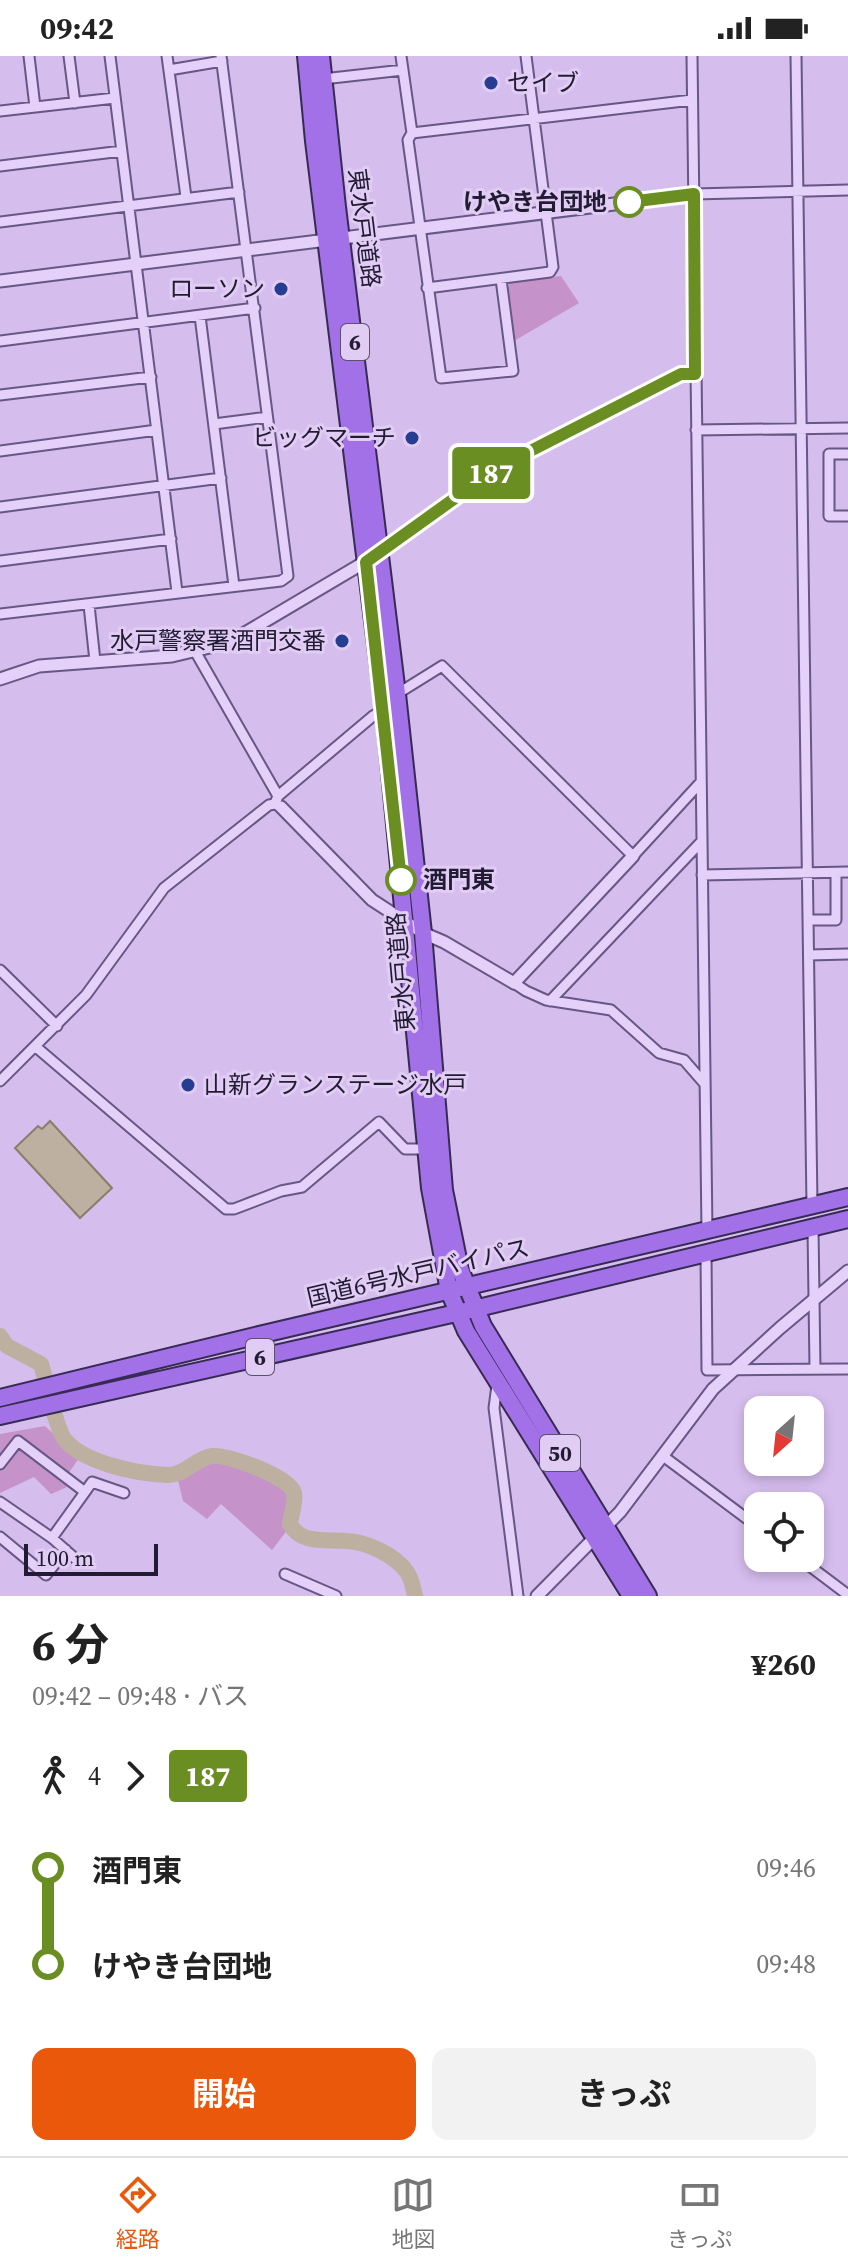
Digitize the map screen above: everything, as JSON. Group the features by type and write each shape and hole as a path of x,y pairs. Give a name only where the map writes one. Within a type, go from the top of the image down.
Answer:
{"highway":[{"name":"東水戸道路","path":"306,56 380,551 423,933 444,1190 452,1239 474,1309"},
{"name":"東水戸道路","path":"321,56 333,240 384,710 425,1149 433,1215 449,1291"},
{"name":"国道6号水戸バイパス","path":"0,1398 848,1197"},
{"name":"国道6号水戸バイパス","path":"0,1416 474,1309 848,1219"},
{"name":"50","path":"449,1291 456,1313 497,1383 648,1596"},
{"name":"50","path":"474,1309 602,1532 631,1596"}],"street":[{"path":"29,56 35,107"},
{"path":"69,56 75,103"},
{"path":"110,56 177,592"},
{"path":"167,56 186,197"},
{"path":"401,56 412,133 408,140 441,378 513,371 501,279"},
{"path":"427,288 550,272 553,267 526,56"},
{"path":"692,56 707,1231"},
{"path":"796,56 812,1206"},
{"path":"0,614 281,581 288,576 221,59 169,70"},
{"path":"323,79 403,70"},
{"path":"0,111 115,98"},
{"path":"412,133 692,100"},
{"path":"0,166 122,151"},
{"path":"0,281 694,194 848,190"},
{"path":"0,222 239,192"},
{"path":"0,341 255,308"},
{"path":"200,316 234,586"},
{"path":"0,679 39,666 172,656 240,636 366,562 497,468 681,374 695,374"},
{"path":"0,395 151,377"},
{"path":"214,424 267,417"},
{"path":"696,430 848,428"},
{"path":"0,451 157,430"},
{"path":"848,454 829,454 829,516 848,516"},
{"path":"0,507 221,478"},
{"path":"0,561 171,539"},
{"path":"89,605 95,661"},
{"path":"195,651 278,802 372,900 423,933 444,942 526,991 550,1001 611,1010 659,1053 684,1060 704,1083"},
{"path":"397,694 442,666 633,856"},
{"path":"0,1081 86,995 164,888 269,805 278,802 373,716 384,710"},
{"path":"514,983 700,783"},
{"path":"550,1001 701,842"},
{"path":"702,875 848,872"},
{"path":"808,920 836,920 836,873"},
{"path":"809,955 848,954"},
{"path":"0,970 57,1026"},
{"path":"36,1047 226,1209 302,1187 379,1122 405,1149 425,1149"},
{"path":"813,1228 815,1369"},
{"path":"706,1253 707,1370 848,1369"},
{"path":"537,1596 602,1532 695,1411 733,1370 848,1271"},
{"path":"497,1383 494,1408 518,1596"},
{"path":"0,1464 18,1441 85,1492"},
{"path":"663,1456 744,1517"},
{"path":"52,1538 92,1482 124,1493"},
{"path":"1,1507 52,1538 78,1561"},
{"path":"0,1537 46,1575 66,1550"},
{"path":"816,1572 841,1593"},
{"path":"285,1574 336,1596"}],"shaded area":[{"path":"561,276 579,303 514,341 507,288 511,282"},
{"path":"50,1121 112,1188 80,1218 15,1148 38,1126 42,1129"},
{"path":"45,1426 79,1458 68,1474 67,1487 51,1494 34,1477 0,1493 0,1434"},
{"path":"217,1458 258,1471 277,1482 291,1496 288,1529 272,1550 221,1504 207,1519 183,1501 178,1480 199,1465"}],"waterway":[{"path":"0,1336 7,1346 41,1364 58,1426 65,1440 85,1455 127,1470 167,1475 179,1473 212,1456 258,1468 282,1480 294,1493 290,1524 295,1531 308,1538 355,1542 380,1550 407,1572 415,1596"}],"bus line":[{"name":"187","path":"401,880 366,562 497,468 681,374 695,374 694,194 629,202"}],"place":[{"name":"セイブ","path":"491,83"},
{"name":"けやき台団地","path":"629,202"},
{"name":"ローソン","path":"281,289"},
{"name":"ビッグマーチ","path":"412,438"},
{"name":"水戸警察署酒門交番","path":"342,641"},
{"name":"酒門東","path":"401,880"},
{"name":"山新グランステージ水戸","path":"188,1085"}]}
